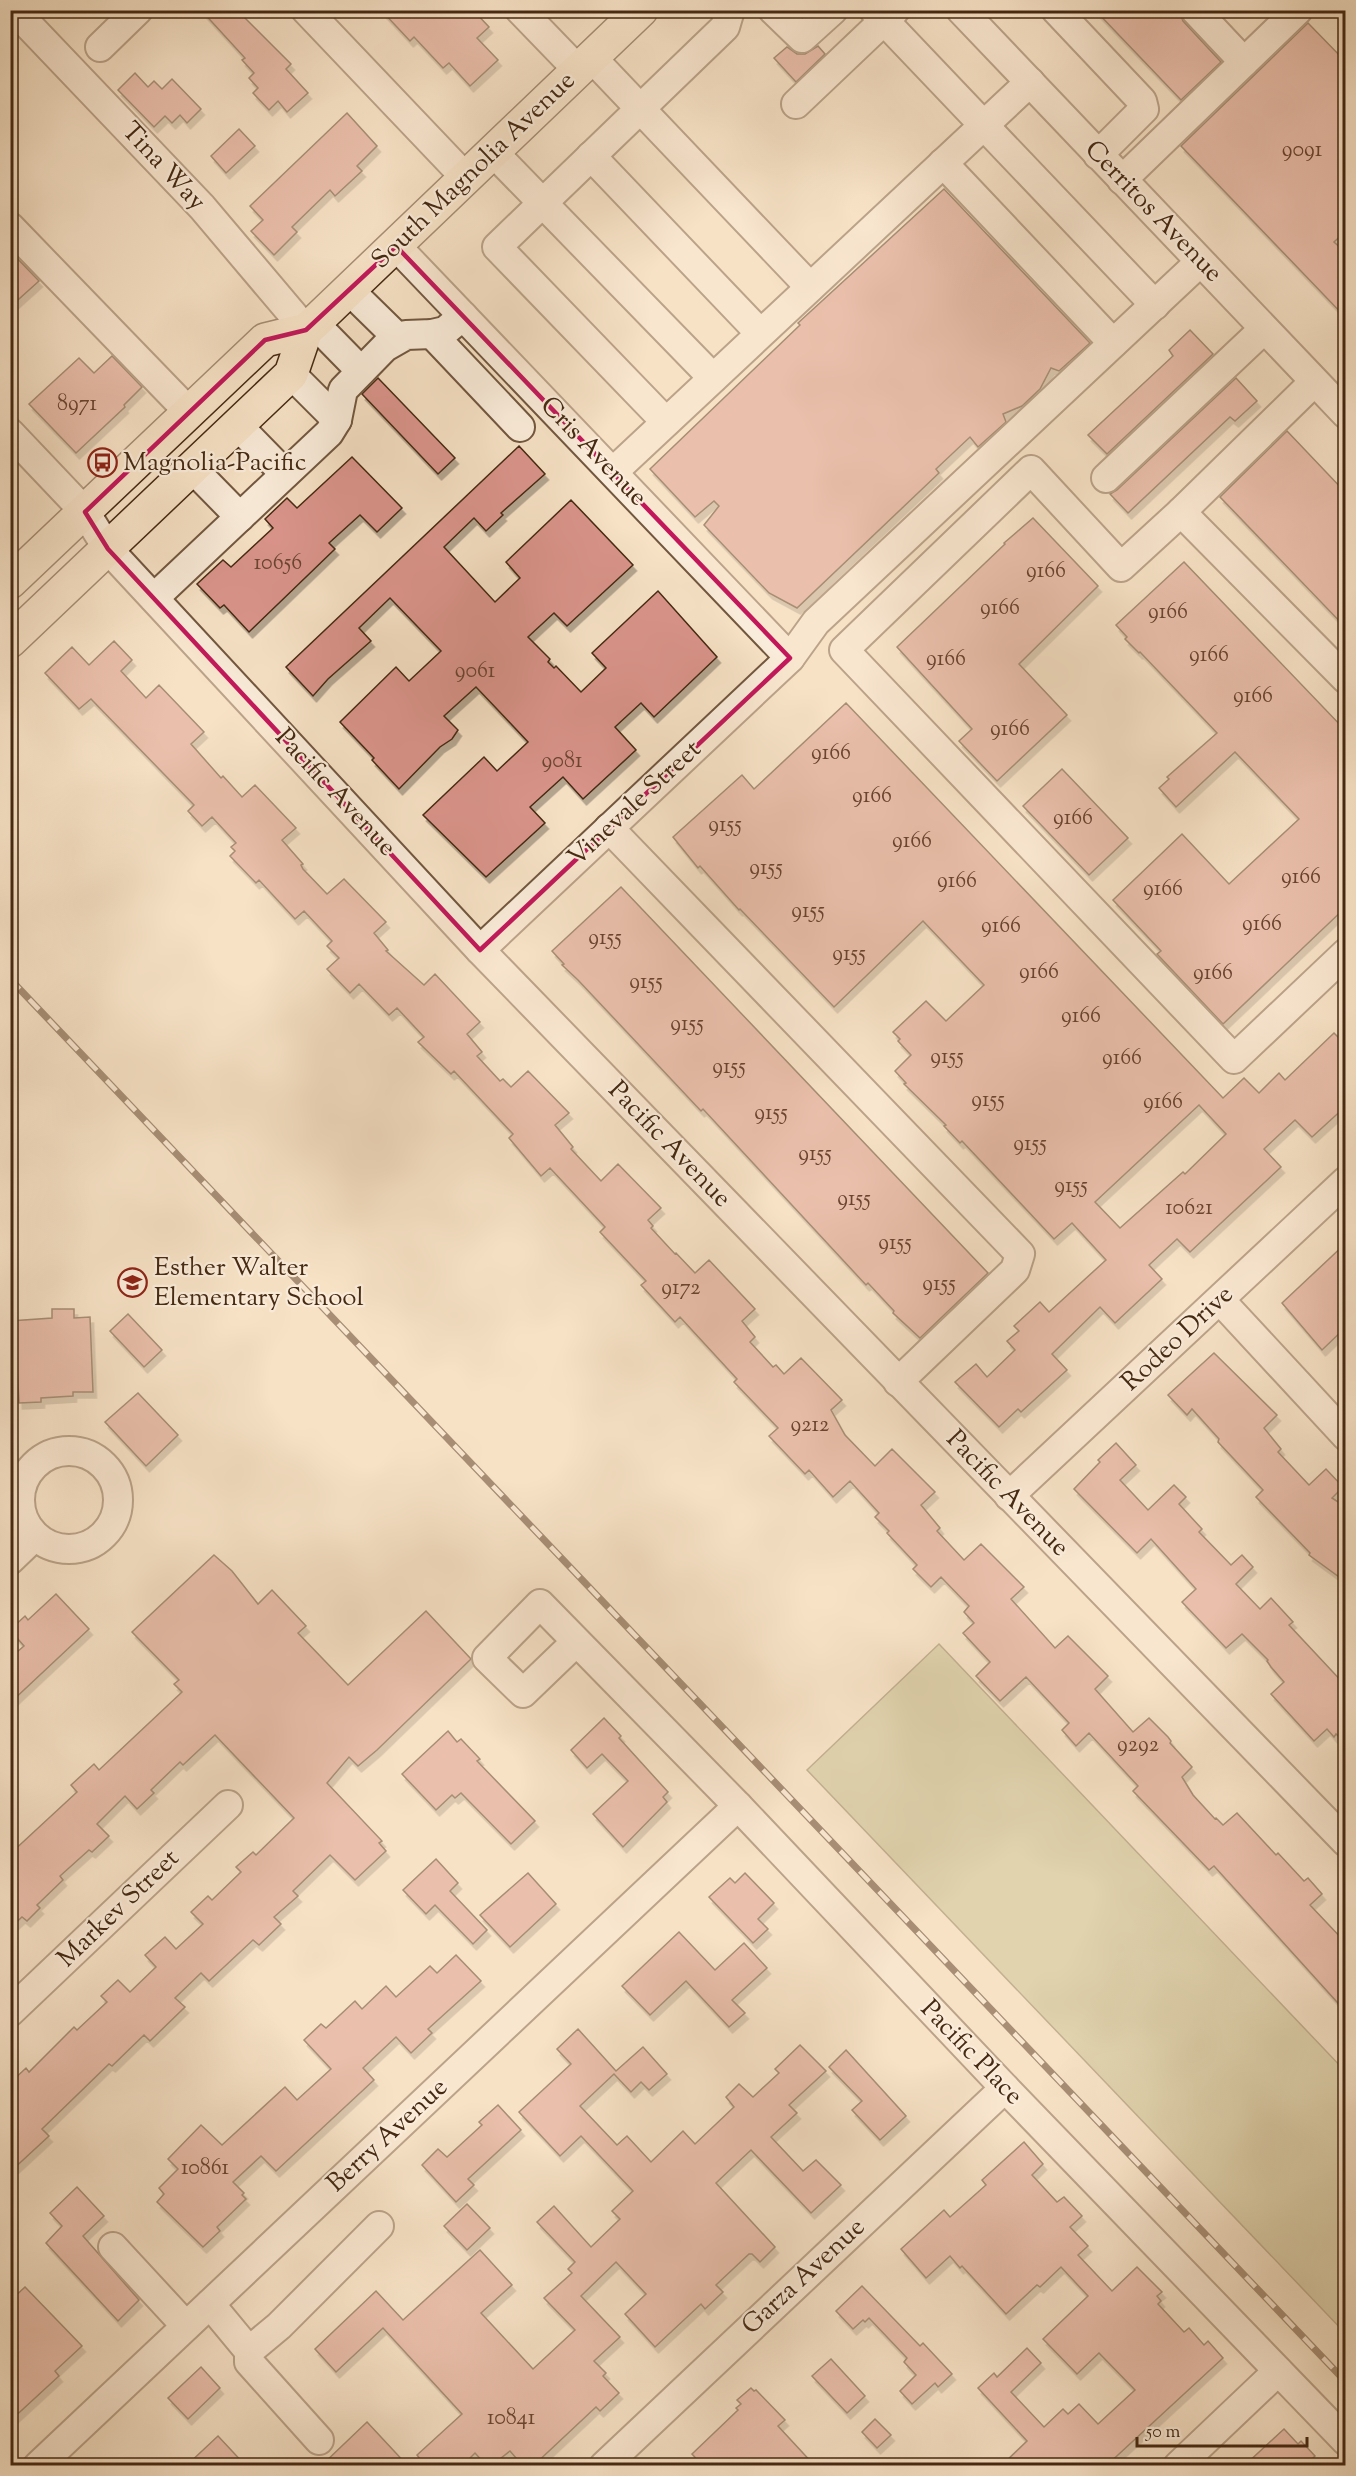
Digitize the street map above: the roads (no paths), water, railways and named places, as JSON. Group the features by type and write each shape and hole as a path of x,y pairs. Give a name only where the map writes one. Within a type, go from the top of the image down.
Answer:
{"main road":[{"name":"South Magnolia Avenue","path":"10,641 291,374 310,327 641,10"},
{"name":"South Magnolia Avenue","path":"10,582 265,340 310,327"}],"street":[{"name":"Tina Way","path":"14,10 202,207 310,327 361,371"},
{"path":"100,47 138,10"},
{"path":"306,10 466,178"},
{"path":"520,10 640,109 810,287"},
{"path":"666,422 497,247 725,27 730,10"},
{"path":"773,10 802,38 833,10"},
{"name":"Cerritos Avenue","path":"960,10 1346,414"},
{"path":"1056,10 1142,101 1144,109 1098,155"},
{"path":"1195,10 1244,62"},
{"path":"1122,180 1298,10"},
{"path":"796,104 884,14 983,125 1155,305"},
{"path":"613,472 1030,82"},
{"path":"492,151 713,378"},
{"path":"591,156 760,333"},
{"path":"943,163 1113,344"},
{"path":"10,226 189,412"},
{"name":"Cris Avenue","path":"396,246 790,658"},
{"name":"Vinevale Street","path":"480,950 790,658 816,622 1200,262"},
{"path":"349,290 398,338"},
{"path":"154,598 329,433 337,420 343,390 361,371 398,338 417,333 432,334 445,331 463,316"},
{"path":"1106,478 1264,329"},
{"path":"432,334 520,427"},
{"path":"490,396 516,371"},
{"path":"291,374 337,420"},
{"path":"790,658 844,650 1031,470 1121,567 1181,512 1314,382"},
{"path":"237,425 285,474"},
{"name":"Pacific Avenue","path":"10,433 85,512 108,549 480,950 1346,1842"},
{"path":"192,468 240,516"},
{"path":"1181,512 1346,680"},
{"path":"844,650 1234,1059 1346,953"},
{"path":"609,828 1020,1254 1015,1270 898,1382"},
{"name":"Rodeo Drive","path":"1009,1496 1346,1181"},
{"path":"1220,1300 1346,1436"},
{"path":"62,1451 78,1452 93,1457 106,1467 115,1482 118,1498 117,1515 109,1530 97,1542 81,1549 48,1546 34,1537 19,1508 17,1470 34,1464 47,1455 62,1451"},
{"path":"10,1560 34,1537"},
{"name":"Pacific Place","path":"576,1642 738,1806 1005,2088 1346,2441"},
{"name":"Markev Street","path":"10,2012 228,1805"},
{"name":"Berry Avenue","path":"38,2466 738,1806"},
{"name":"Garza Avenue","path":"604,2466 1005,2088"},
{"path":"249,2351 279,2326 379,2226"},
{"path":"112,2247 186,2326"},
{"path":"210,2304 249,2351 249,2362 319,2440"},
{"path":"1178,2466 1278,2371"}],"railway":[{"path":"10,979 1346,2382"}],"place":[{"name":"Magnolia-Pacific","path":"102,463"},
{"name":"Esther Walter Elementary School","path":"133,1283"}]}
